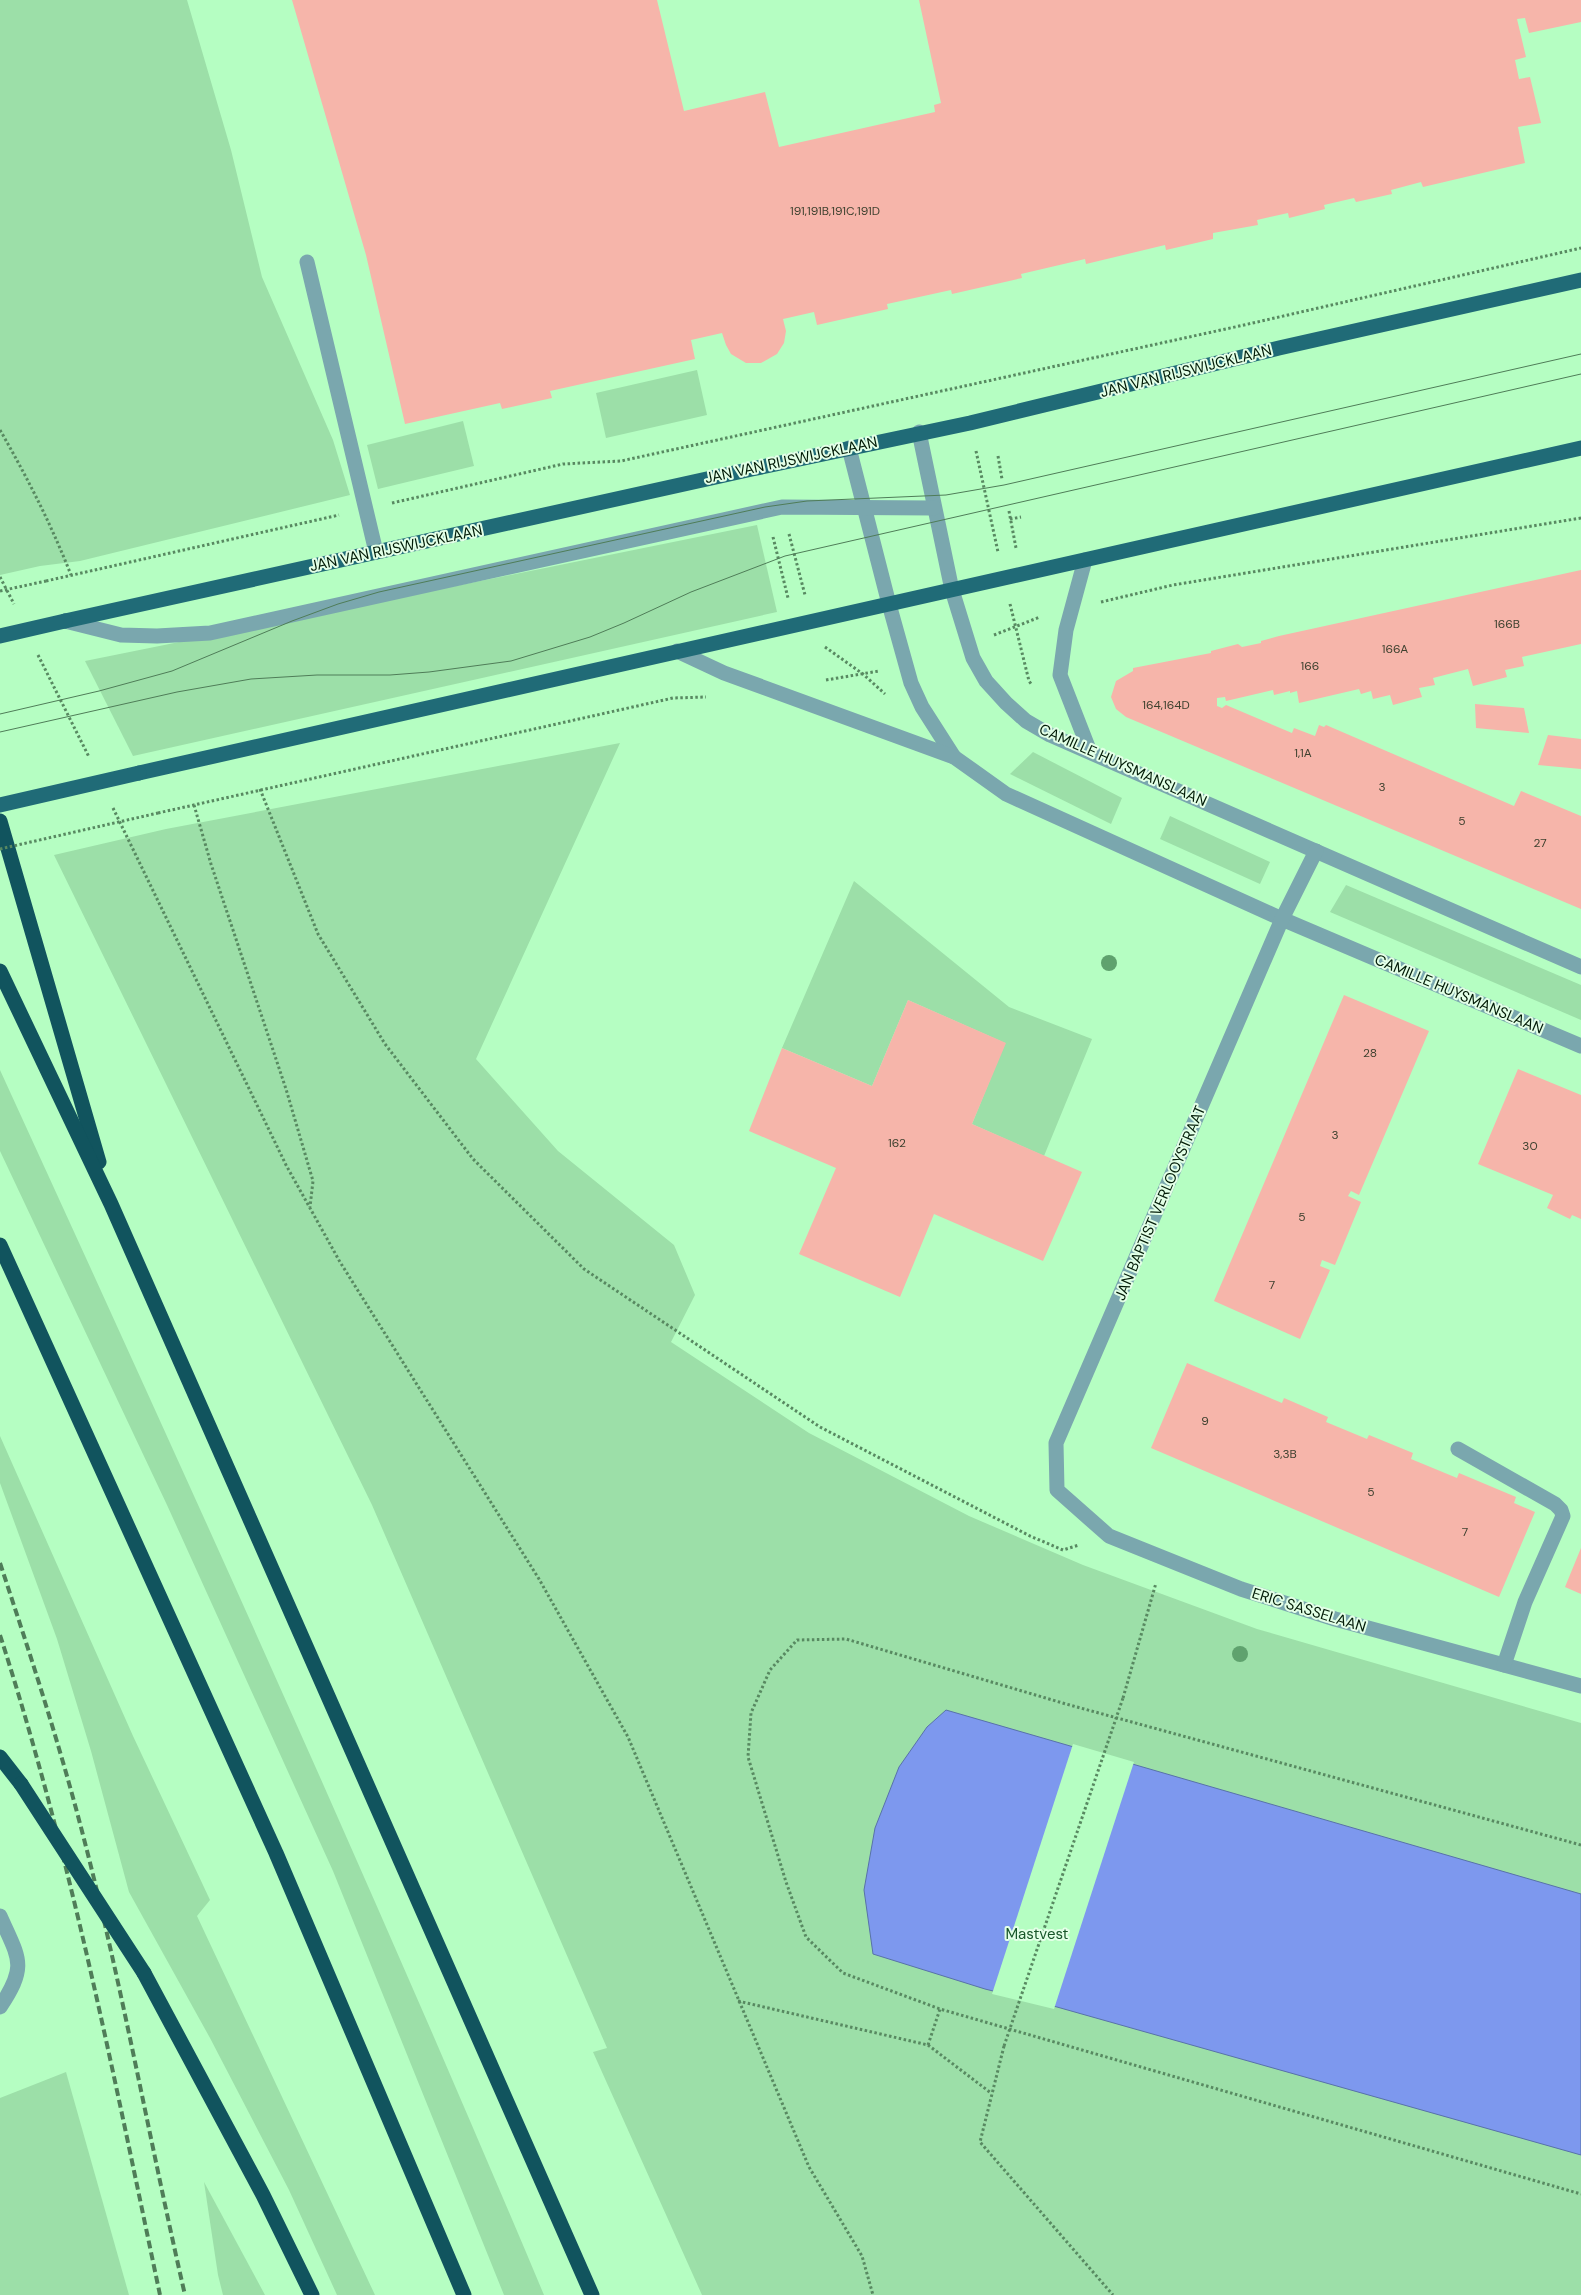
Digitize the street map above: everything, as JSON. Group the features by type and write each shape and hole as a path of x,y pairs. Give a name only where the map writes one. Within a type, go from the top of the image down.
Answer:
{"highway":[{"path":"0,821 112,1204"},
{"path":"0,971 112,1204 592,2295"},
{"path":"0,1244 276,1853 464,2295"},
{"path":"0,1757 21,1784 144,1974 263,2196 312,2295"}],"main road":[{"name":"JAN VAN RIJSWIJCKLAAN","path":"0,636 919,432 970,423 1269,351 1581,280"},
{"path":"0,805 1581,448"}],"street":[{"path":"307,262 376,552"},
{"name":"CAMILLE HUYSMANSLAAN","path":"919,432 952,590 967,644 986,681 1026,721 1090,752 1581,967"},
{"name":"CAMILLE HUYSMANSLAAN","path":"849,448 911,683 922,707 954,757"},
{"path":"66,621 121,635 156,636 210,633 782,507 934,508"},
{"path":"1085,560 1071,609 1060,675 1090,752"},
{"name":"CAMILLE HUYSMANSLAAN","path":"677,652 724,673 954,757 1006,794 1282,919 1581,1046"},
{"path":"1282,919 1316,851"},
{"name":"JAN BAPTIST VERLOOYSTRAAT","path":"1057,1490 1056,1443 1282,919"},
{"path":"1458,1449 1554,1504 1561,1510 1563,1516 1525,1602 1504,1665"},
{"name":"ERIC SASSELAAN","path":"1057,1490 1109,1536 1242,1589 1335,1619 1581,1686"},
{"path":"0,1916 18,1958 18,1977 0,2007"}],"path":[{"path":"0,591 563,464 621,461 1254,323 1581,248"},
{"path":"970,423 1003,578 1016,627"},
{"path":"0,430 52,526 71,575"},
{"path":"998,456 1002,479"},
{"path":"782,507 812,622 821,645 863,674"},
{"path":"1009,511 1018,553"},
{"path":"1010,519 1021,517"},
{"path":"967,644 1045,615 1173,585 1581,518"},
{"path":"772,533 790,604"},
{"path":"0,577 17,612"},
{"path":"34,646 90,760"},
{"path":"824,680 907,665"},
{"path":"0,848 673,698 714,697"},
{"path":"260,789 318,934 385,1044 473,1159 584,1269 820,1427 1030,1536 1063,1550 1109,1536"},
{"path":"111,803 286,1164 340,1262 539,1579 628,1737 687,1875 737,2001 809,2167 862,2256 873,2295"},
{"path":"194,804 211,864 286,1089 313,1181 310,1207"},
{"path":"1113,2295 980,2142 1004,2046 1123,1698 1163,1559"},
{"path":"1581,1845 1066,1704 846,1639 797,1640 770,1670 751,1713 748,1757 786,1882 806,1938 843,1973 940,2009 1581,2194"},
{"path":"737,2001 928,2046 991,2093"},
{"path":"928,2046 940,2009"}],"green space":[{"path":"0,0 187,0 231,150 262,277 333,440 350,495 80,561 40,566 0,575"},
{"path":"697,370 707,415 606,438 596,393"},
{"path":"463,421 474,466 378,489 367,445"},
{"path":"757,525 777,612 133,756 85,661"},
{"name":"Mastvest","path":"620,743 476,1059 558,1151 674,1245 695,1295 671,1342 809,1433 969,1516 1083,1565 1257,1629 1581,1723 1581,2295 702,2295 593,2052 607,2048 372,1505 54,855 166,829"},
{"path":"1033,752 1122,798 1111,824 1010,774"},
{"path":"1170,816 1270,862 1260,884 1160,839"},
{"path":"854,881 1009,1007 1092,1039 1044,1156 972,1124 1005,1043 908,1000 872,1086 782,1048"},
{"path":"1346,885 1581,985 1581,1020 1330,912"},
{"path":"0,1070 345,1833 544,2295 504,2295 333,1871 167,1505 0,1151"},
{"path":"0,1436 133,1736 210,1900 197,1916 375,2295 337,2295 289,2190 210,2038 129,1892 91,1751 57,1639 0,1483"},
{"path":"66,2072 129,2295 0,2295 0,2098"},
{"path":"204,2182 265,2295 223,2295 218,2275"}],"water":[{"path":"946,1710 1581,1894 1581,2155 1057,2007 985,1989 873,1954 864,1890 875,1828 899,1767 927,1727"}],"pier":[{"path":"1073,1744 1134,1762 1054,2009 992,1994"}],"building":[{"path":"292,0 657,0 684,111 765,92 779,147 935,112 934,105 941,103 919,0 1581,0 1581,22 1529,33 1525,18 1517,19 1526,57 1515,60 1519,79 1530,77 1541,123 1518,127 1525,163 1423,187 1421,182 1391,190 1392,194 1356,202 1354,198 1324,205 1325,209 1289,218 1288,213 1257,220 1258,225 1213,233 1213,239 1166,250 1165,245 1086,264 1085,259 1021,274 1022,278 952,294 951,290 887,304 888,309 817,325 814,312 783,319 786,331 784,343 777,354 761,363 746,363 731,354 722,333 691,340 695,359 550,391 552,398 502,409 500,403 405,424 366,255"},
{"path":"1581,570 1581,644 1522,657 1524,666 1505,670 1507,677 1473,686 1468,669 1433,678 1435,685 1419,688 1422,697 1393,705 1390,695 1373,699 1371,691 1361,694 1359,689 1299,703 1297,691 1274,695 1273,690 1226,701 1225,697 1217,698 1217,706 1222,708 1226,705 1292,733 1294,728 1315,736 1319,725 1324,727 1326,725 1514,806 1521,791 1581,816 1581,909 1126,717 1116,709 1111,697 1116,681 1133,671 1133,668 1211,653 1211,651 1238,644 1242,647 1261,643 1261,641 1279,636"},
{"path":"1475,704 1524,708 1529,733 1476,728"},
{"path":"1548,735 1581,739 1581,769 1538,765"},
{"path":"1344,995 1429,1031 1359,1195 1351,1191 1348,1196 1361,1202 1335,1265 1322,1260 1320,1266 1330,1270 1300,1339 1214,1301"},
{"path":"908,1000 1006,1043 972,1124 1082,1172 1043,1261 934,1214 900,1297 799,1254 836,1168 749,1131 782,1048 872,1086"},
{"path":"1518,1069 1581,1095 1581,1219 1572,1215 1570,1219 1547,1208 1553,1195 1478,1164"},
{"path":"1187,1363 1282,1403 1284,1398 1328,1417 1326,1422 1367,1439 1369,1435 1413,1453 1411,1459 1457,1478 1459,1473 1516,1497 1514,1503 1535,1512 1499,1597 1151,1448"},
{"path":"1581,1548 1581,1594 1565,1587"}],"tram line":[{"path":"0,714 99,691 172,671 292,621 338,604 379,592 765,507 807,501 946,495 1004,485 1581,354"},
{"path":"0,732 177,692 251,679 317,675 390,675 429,672 511,661 590,637 691,592 785,556 1581,374"}],"railway":[{"path":"0,1563 55,1734 84,1839 124,2010 185,2295"},
{"path":"0,1635 48,1798 69,1880 107,2045 160,2295"}]}
